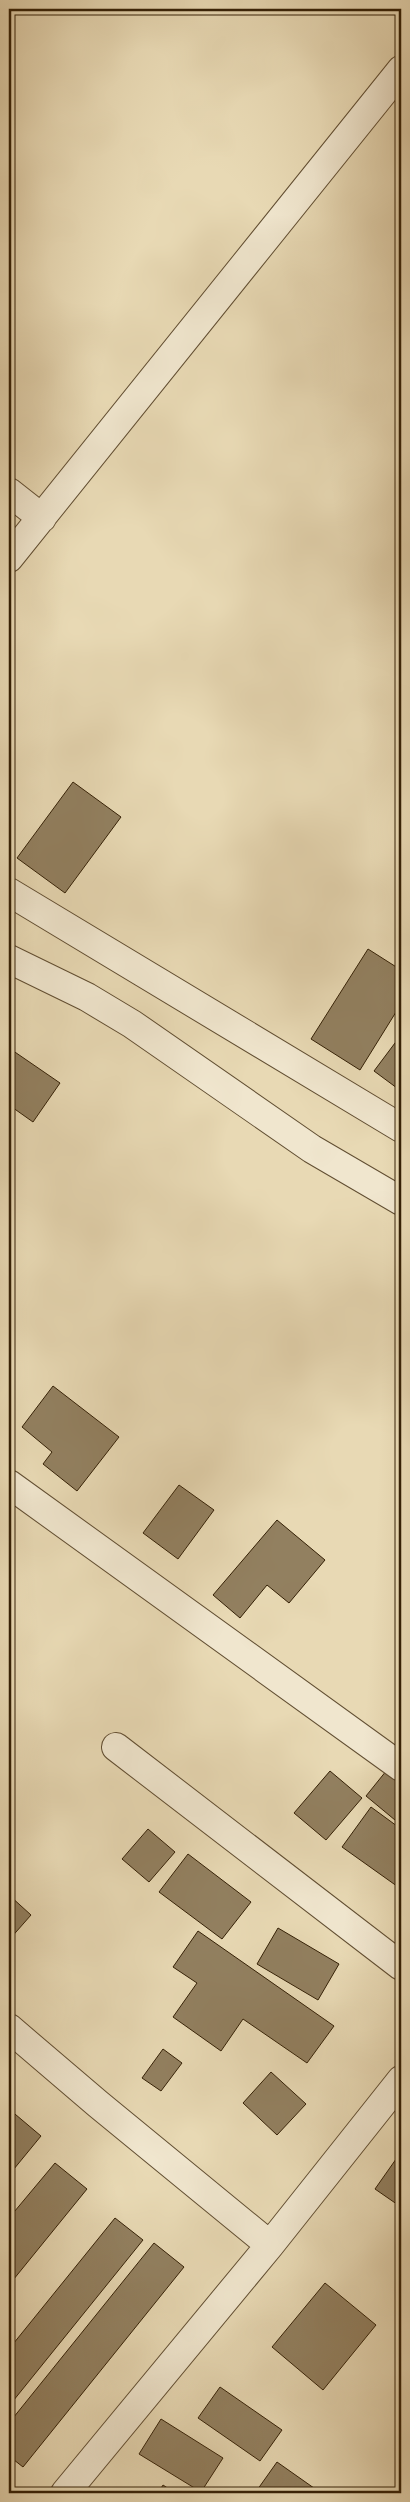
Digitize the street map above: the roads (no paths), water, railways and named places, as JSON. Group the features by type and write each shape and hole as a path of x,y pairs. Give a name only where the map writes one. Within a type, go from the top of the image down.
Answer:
{"street":[{"path":"9,558 401,70"},
{"path":"9,492 42,518"},
{"path":"9,892 401,1128"},
{"path":"9,959 87,997 132,1024 312,1148 401,1201"},
{"path":"9,1484 195,1616 401,1767"},
{"path":"116,1747 401,1966"},
{"path":"9,2028 270,2246"},
{"path":"65,2493 270,2246 401,2080"}]}
